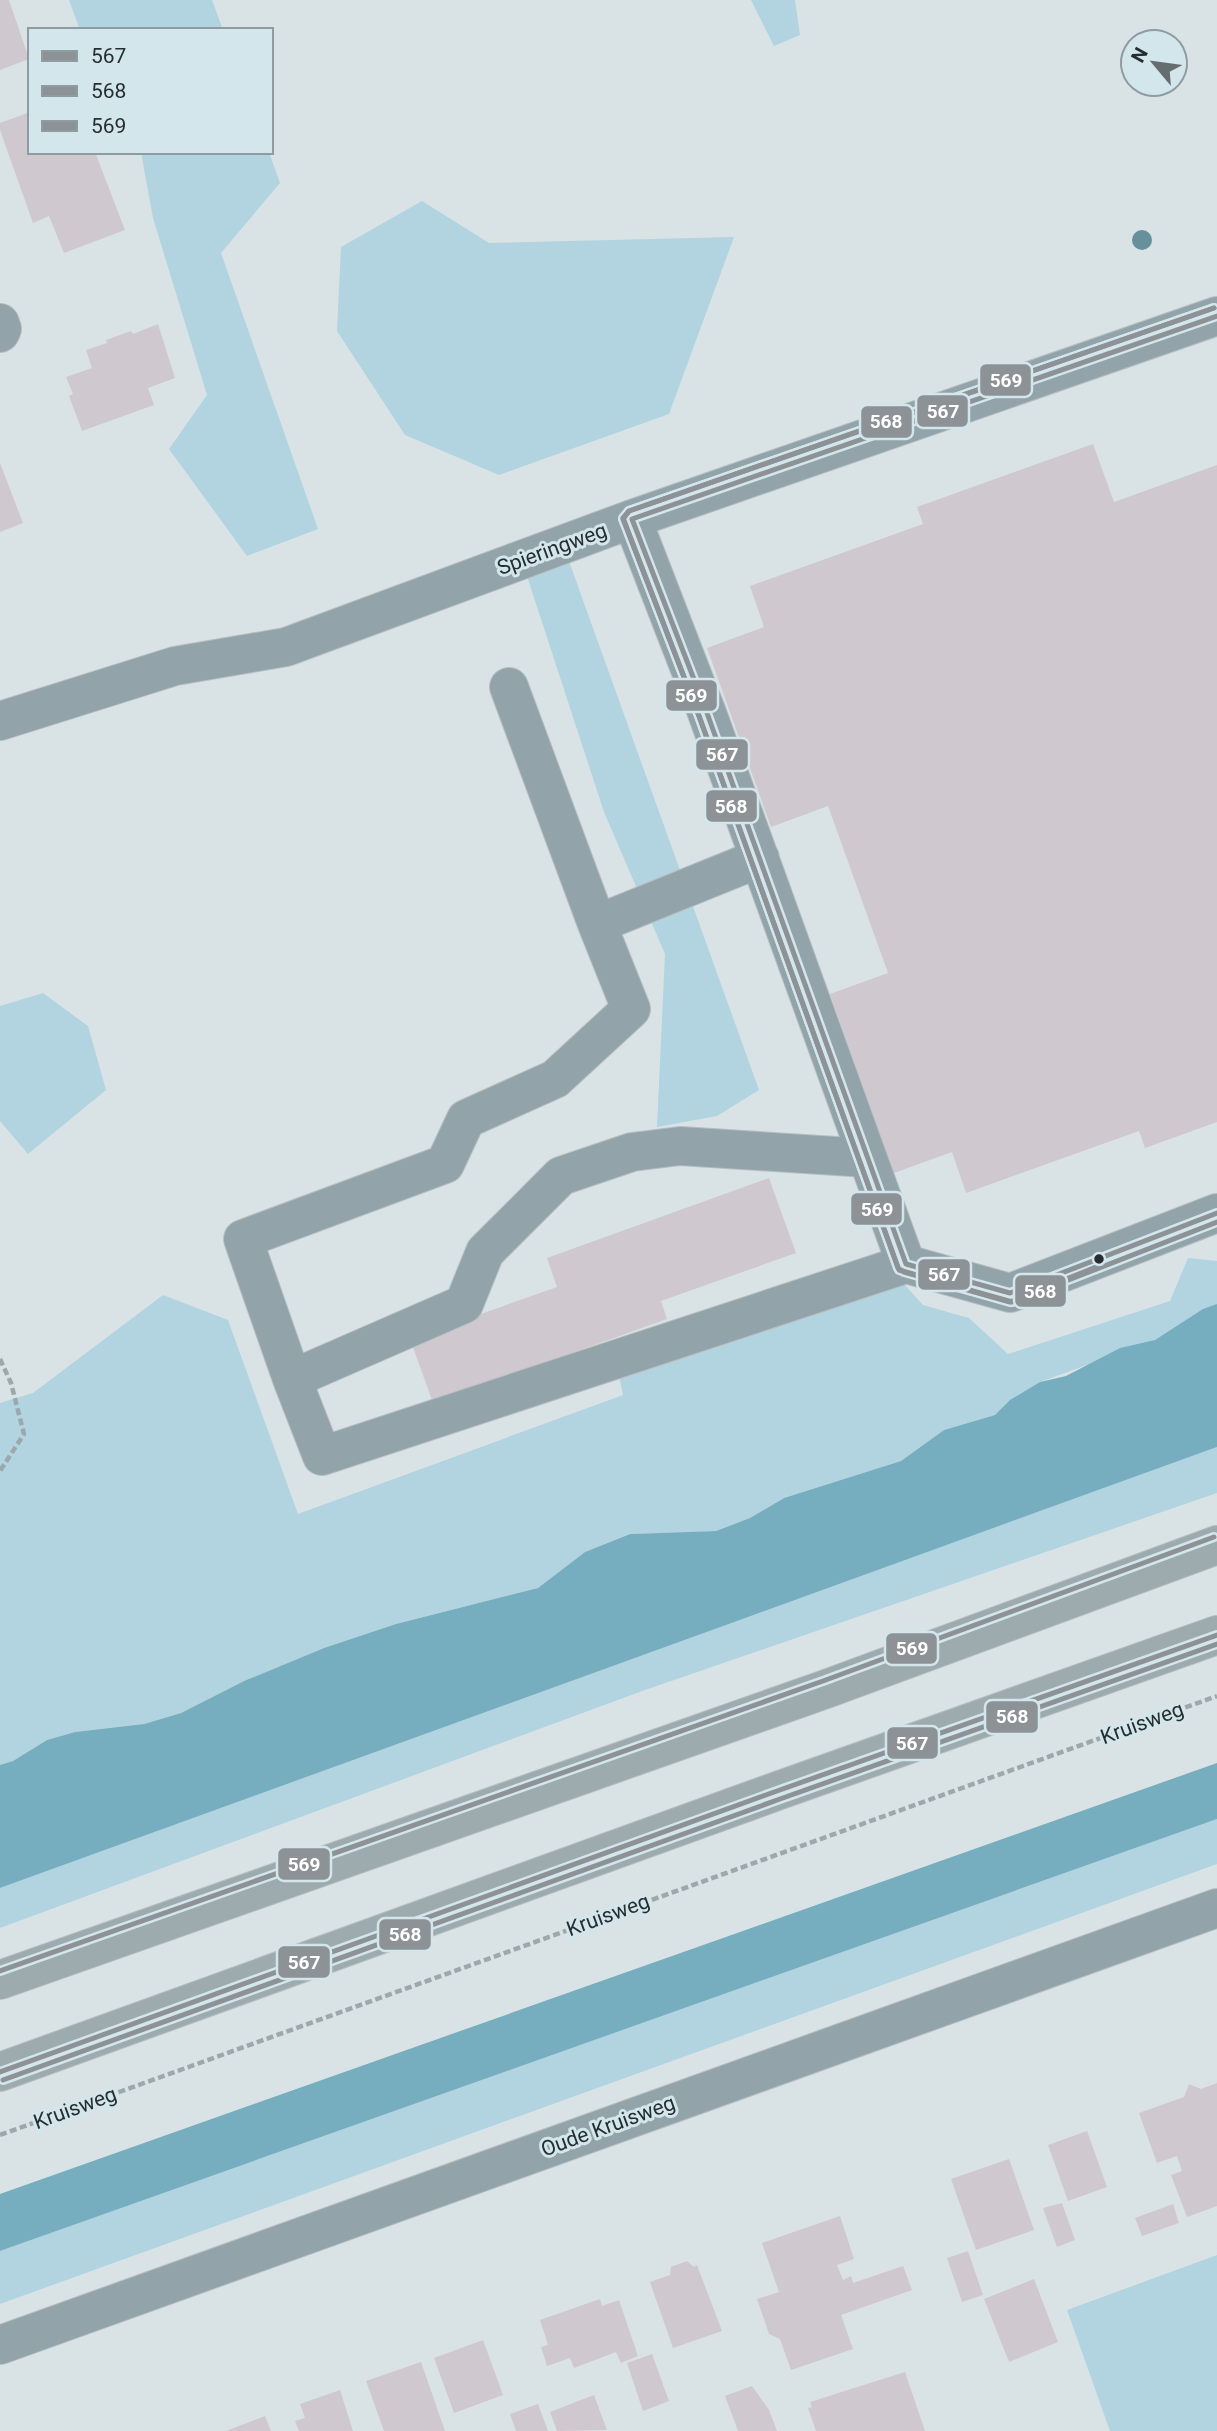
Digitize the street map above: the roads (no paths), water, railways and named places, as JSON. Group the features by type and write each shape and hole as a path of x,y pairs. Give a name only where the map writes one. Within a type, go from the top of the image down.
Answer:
{"highway":[{"path":"0,1980 826,1689 1217,1545"},
{"path":"0,2072 751,1800 1217,1636"}],"street":[{"name":"Spieringweg","path":"0,721 175,666 286,647 632,519 1217,316"},
{"path":"0,323 0,332"},
{"path":"632,519 707,713 906,1264"},
{"path":"509,687 631,1009 555,1079 466,1119 445,1164 243,1239 322,1456 906,1264 1010,1293 1217,1213"},
{"path":"597,924 760,858"},
{"path":"292,1379 464,1304 485,1252 561,1177 632,1152 680,1146 867,1158"},
{"name":"Oude Kruisweg","path":"0,2345 1217,1908"}]}
